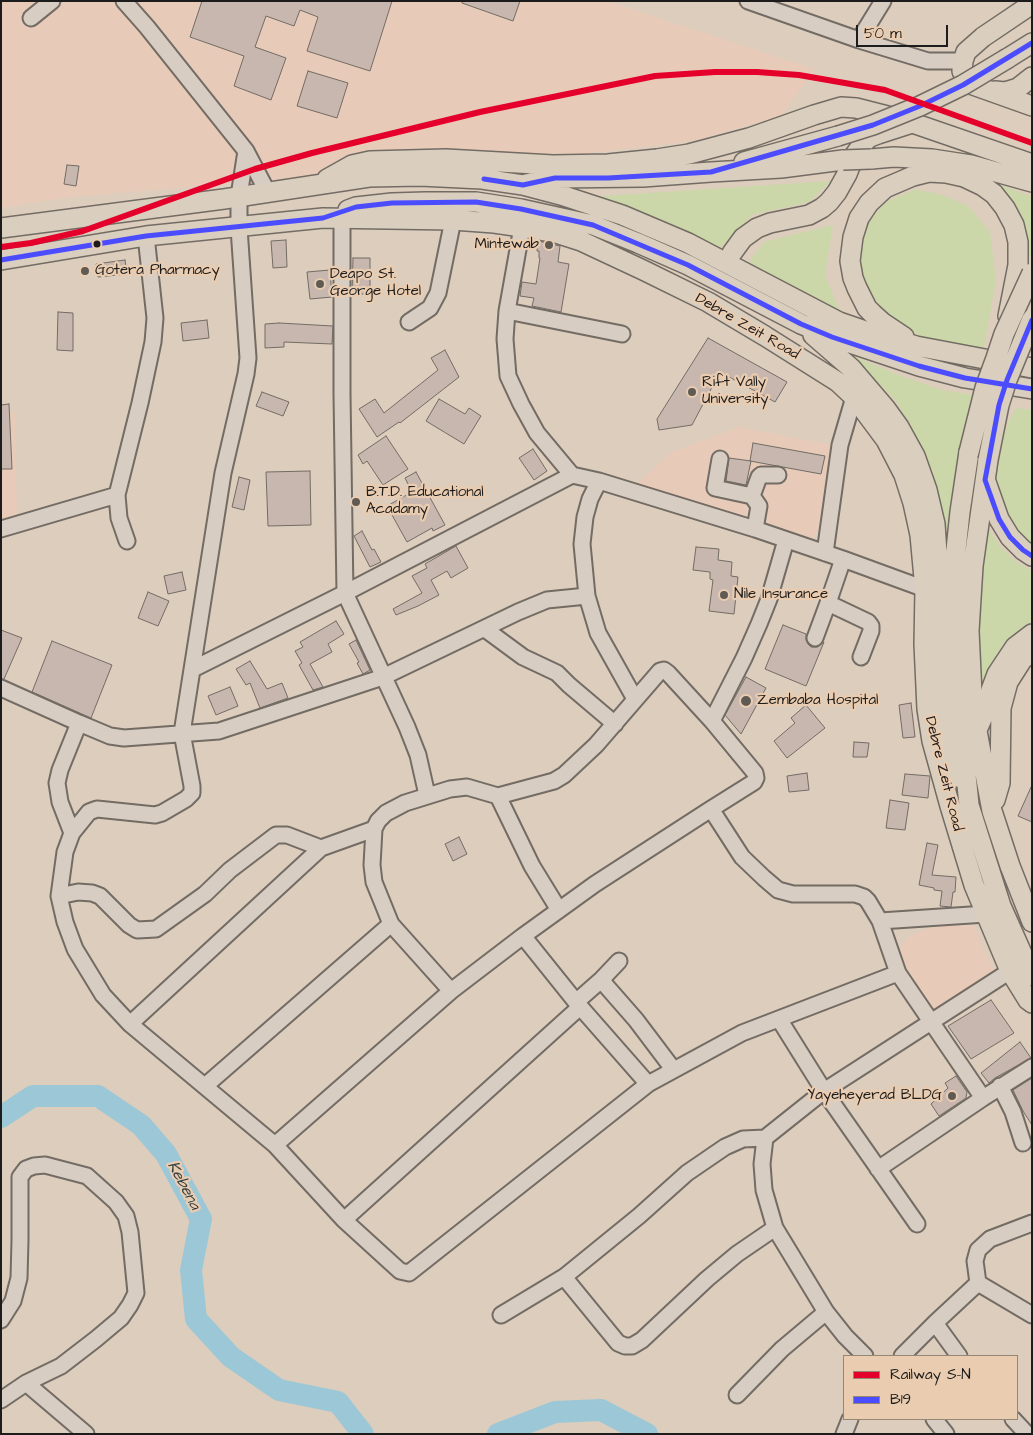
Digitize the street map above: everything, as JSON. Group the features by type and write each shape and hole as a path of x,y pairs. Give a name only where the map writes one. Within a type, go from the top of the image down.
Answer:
{"main road":[{"path":"1032,4 982,37 966,52 962,71 973,85 1032,106"},
{"path":"711,172 873,125 920,106 963,84 1032,43"},
{"path":"989,91 1004,92 1018,88 1032,77"},
{"path":"315,185 352,165 370,161 446,159 553,164 608,164 657,159 698,152 749,138 840,107 856,108 912,123 1032,164"},
{"path":"732,253 743,238 757,228 770,223 809,215 822,208 837,192 854,156 864,142 870,137 912,123"},
{"path":"523,185 555,178 608,178 781,168 842,160 872,160 894,157 932,159 971,165 1032,182"},
{"path":"916,346 883,323 867,308 852,278 850,261 853,237 859,218 869,203 885,188 913,176 929,172 964,177 983,186 994,194 1014,225 1018,242 1018,264 1004,334"},
{"path":"1,228 268,193 369,177 420,176 482,179 523,185 622,215 688,243 840,322 872,333 916,346 1032,368"},
{"path":"323,218 356,207 416,202 476,202 521,209 592,225 688,264 801,324 832,337 920,366 965,378 1032,389"},
{"name":"Debre Zeit Road","path":"1,260 146,236 323,218 452,220 522,227 556,233 582,241 710,296 765,336 838,382 854,397 886,440 904,475 913,503 920,536 924,589 927,710 932,741 974,885 1010,971 1028,1000 1032,1003"},
{"path":"969,805 953,643 954,569 960,512 969,452 985,388 1004,334 1032,273"},
{"path":"1030,915 1010,866 992,811 972,694 969,631 973,566 988,460 999,405 1032,319"},
{"path":"801,324 851,368 886,409 899,427 915,456 935,524 938,568 939,676 952,762 958,782 969,805 998,899 1032,976"},
{"path":"985,480 999,519 1010,537 1032,556"},
{"path":"977,731 988,705 997,674 1015,647 1032,634"},
{"path":"992,811 1000,783 1001,708 1008,682 1022,660 1032,651"}],"street":[{"path":"31,18 52,1"},
{"path":"124,1 246,151 268,193"},
{"path":"748,1 859,40 928,61 963,61"},
{"path":"859,40 883,1"},
{"path":"246,151 239,196 239,228 248,358 223,473 182,733 192,793 186,799 155,816 98,809 89,812 72,833 65,852 59,896 65,922 74,949 103,995 130,1024 275,1145 344,1220 400,1271 409,1272 648,1084 742,1033 898,973"},
{"path":"342,218 342,423 345,593 407,726 418,755 427,795"},
{"path":"409,322 430,308 438,293 452,220"},
{"path":"522,227 507,311 505,339 508,376 537,433 572,475 599,481 755,529 924,589"},
{"path":"127,541 119,518 116,495 140,403 153,342 155,318 146,236"},
{"path":"507,311 622,334"},
{"path":"825,553 840,445 854,397"},
{"path":"720,459 715,488 752,496 759,506 755,529"},
{"path":"193,669 345,593 572,475"},
{"path":"752,496 759,477 762,475 778,475"},
{"path":"599,481 590,499 582,544 587,596 598,633 635,699"},
{"path":"1,529 116,495"},
{"path":"712,720 759,624 769,599 786,540"},
{"path":"816,638 843,559"},
{"path":"1,688 110,736 124,738 220,731 383,677 547,600 587,596"},
{"path":"828,603 868,622 872,626 861,657"},
{"path":"485,629 523,658 557,673 569,686 615,724"},
{"path":"275,1145 451,991 523,936 596,884 754,782 756,778 755,773 712,720 668,672 660,671 596,745 564,775 554,781 498,796 467,786 450,789 405,803 386,813 378,821 374,829 372,865 374,882 392,924 451,991"},
{"path":"72,833 60,802 57,783 60,770 79,723"},
{"path":"498,796 532,866 559,910"},
{"path":"711,809 742,857 778,890 793,894 855,894 864,897 868,901 880,921 898,973 983,1098"},
{"path":"130,1024 321,848 374,829"},
{"path":"59,896 78,892 92,893 100,896 129,925 137,930 156,929 204,894 230,870 276,835 287,835 321,848"},
{"path":"880,921 986,914"},
{"path":"205,1086 392,924"},
{"path":"523,936 578,1004 648,1084"},
{"path":"344,1220 578,1004 619,961"},
{"path":"501,1315 564,1277 639,1216 687,1173 726,1147 743,1139 765,1138 824,1091 1010,971"},
{"path":"601,980 636,1020 673,1069"},
{"path":"779,1019 824,1091 917,1224"},
{"path":"878,1169 1000,1086 1032,1068"},
{"path":"1000,1086 1014,1112 1023,1143"},
{"path":"765,1138 762,1164 764,1190 775,1228 826,1312 845,1336 865,1355"},
{"path":"1,1320 13,1301 19,1278 20,1177 26,1169 34,1166 46,1166 87,1176 116,1202 126,1216 130,1232 136,1292 121,1318 96,1339 61,1366 26,1382 1,1400"},
{"path":"978,1284 976,1261 978,1250 990,1239 1032,1223"},
{"path":"564,1277 618,1344 632,1346 642,1340 707,1279 737,1254 775,1228"},
{"path":"978,1284 1032,1315"},
{"path":"903,1355 978,1284"},
{"path":"737,1394 782,1349 826,1312"},
{"path":"935,1323 958,1355"},
{"path":"26,1382 86,1434"},
{"path":"844,1434 850,1420"},
{"path":"935,1420 946,1434"},
{"path":"1015,1420 1027,1434"}],"shaded area":[{"path":"1,1 607,1 815,69 781,116 693,141 581,154 72,197 1,208"},
{"path":"15,413 17,519 1,523 1,414"},
{"path":"739,427 832,445 819,528 809,545 632,488 672,452"},
{"path":"972,921 995,972 935,1012 927,1009 912,986 897,954 908,937 936,925"}],"green space":[{"path":"831,181 809,202 752,215 716,252 587,197"},
{"path":"994,182 1032,197 1032,254 1021,275 1016,227"},
{"path":"915,189 943,195 968,206 990,232 996,280 983,353 934,342 892,323 868,301 855,270 863,228 886,202"},
{"path":"833,225 825,275 844,322 744,269 764,242"},
{"path":"853,356 942,390 974,395 963,430 947,529 932,470 897,402"},
{"path":"1017,408 1032,410 1032,550 1020,545 994,482 1004,434 1010,418"},
{"path":"984,520 999,545 1015,561 1032,571 1032,621 1005,641 993,660 976,697 973,658"}],"building":[{"path":"202,1 392,1 370,71 307,51 318,17 300,10 294,26 266,16 255,47 286,58 271,100 234,86 244,56 190,37"},
{"path":"462,1 520,1 513,21 462,3"},
{"path":"308,71 348,83 337,118 297,106"},
{"path":"67,165 79,166 76,186 64,184"},
{"path":"286,240 287,267 273,268 271,241"},
{"path":"538,241 560,246 558,262 569,264 561,312 532,306 534,298 520,296 522,282 536,284 540,258 539,251 537,251"},
{"path":"353,258 370,258 370,294 352,294"},
{"path":"125,260 127,274 98,277 96,264"},
{"name":"Deapo St. George Hotel","path":"330,270 332,297 310,299 307,272"},
{"path":"58,312 73,313 73,351 57,350"},
{"path":"207,320 209,338 183,341 181,323"},
{"path":"265,324 333,326 332,344 284,342 284,347 265,348"},
{"name":"Rift Vally University","path":"708,338 787,382 775,402 720,372 692,425 659,430 657,419"},
{"path":"445,350 459,377 400,423 377,437 359,409 375,399 384,413 438,370 431,358"},
{"path":"262,392 289,402 283,416 256,406"},
{"path":"439,399 465,414 469,408 481,416 464,444 426,421"},
{"path":"9,404 12,469 1,469 1,405"},
{"path":"386,436 408,469 383,485 367,461 363,464 358,455"},
{"path":"753,443 825,456 821,474 750,461"},
{"path":"533,449 547,471 534,480 519,458"},
{"path":"729,458 751,461 746,485 726,481"},
{"path":"310,471 311,525 268,526 266,472"},
{"path":"416,472 445,525 433,531 432,528 407,542 387,506 412,492 405,478"},
{"path":"239,477 250,480 244,510 232,507"},
{"path":"362,531 381,562 370,567 354,536"},
{"path":"456,546 468,568 451,578 447,571 431,580 439,595 396,615 393,609 422,593 412,576 427,568 425,564"},
{"name":"Nile Insurance","path":"696,547 719,549 718,560 732,562 731,576 738,577 734,614 709,611 713,580 710,579 710,572 693,570"},
{"path":"182,572 186,590 168,594 164,576"},
{"path":"148,592 169,601 158,626 138,618"},
{"path":"336,621 344,634 328,644 332,652 310,664 323,687 313,690 299,665 302,663 295,651 303,647 300,642"},
{"path":"783,625 806,634 806,640 811,647 817,647 824,642 806,686 765,669"},
{"path":"1,630 22,638 4,679 1,679"},
{"path":"356,640 370,670 363,674 349,644"},
{"path":"52,641 112,665 91,718 32,692"},
{"path":"250,661 267,689 282,683 288,698 260,708 250,683 246,685 236,669"},
{"name":"Zembaba Hospital","path":"746,677 766,688 741,734 725,715"},
{"path":"230,687 238,706 216,715 208,696"},
{"path":"911,703 915,737 903,738 899,705"},
{"path":"806,705 825,728 787,758 774,741 795,723 791,718"},
{"path":"854,742 869,743 867,757 853,757"},
{"path":"807,773 809,790 789,792 787,776"},
{"path":"905,774 930,776 928,798 902,795"},
{"path":"1032,785 1032,822 1018,816"},
{"path":"890,800 909,803 905,830 886,828"},
{"path":"459,837 467,854 453,861 445,844"},
{"path":"927,843 938,845 932,875 956,877 951,907 940,906 942,891 919,885"},
{"path":"991,1000 1014,1033 971,1059 948,1026"},
{"path":"1020,1042 1031,1058 989,1083 981,1073"},
{"name":"Yayeheyerad BLDG","path":"956,1076 967,1092 966,1098 939,1116 931,1104 948,1088 945,1083"},
{"path":"1032,1078 1032,1125 1013,1090"}],"waterway":[{"name":"Kebena","path":"1,1117 33,1096 98,1096 141,1125 166,1154 201,1219 191,1270 196,1319 231,1357 279,1390 338,1402 363,1434"},
{"name":"Kebena","path":"498,1434 555,1412 601,1410 647,1434"}],"rail line":[{"name":"S-N","path":"1,247 31,243 83,231 255,169 312,153 480,112 655,76 715,72 757,72 799,75 885,90 1032,143"}],"transit line":[{"name":"B19","path":"484,179 523,185 555,178 608,178 711,172 873,125 920,106 963,85 1032,43"},
{"name":"B19","path":"1,260 146,236 323,218 356,207 392,203 476,202 521,209 593,225 688,265 801,324 832,337 919,366 965,378 1032,389"},
{"name":"B19","path":"1032,320 1007,380 999,405 985,480 999,519 1010,537 1032,556"}],"place":[{"name":"Mintewab","path":"549,245"},
{"name":"Gotera Pharmacy","path":"85,271"},
{"name":"Deapo St. George Hotel","path":"320,284"},
{"name":"Rift Vally University","path":"692,392"},
{"name":"B.T.D. Educational Acadamy","path":"356,502"},
{"name":"Nile Insurance","path":"724,595"},
{"name":"Zembaba Hospital","path":"746,701"},
{"name":"Yayeheyerad BLDG","path":"952,1096"}]}
